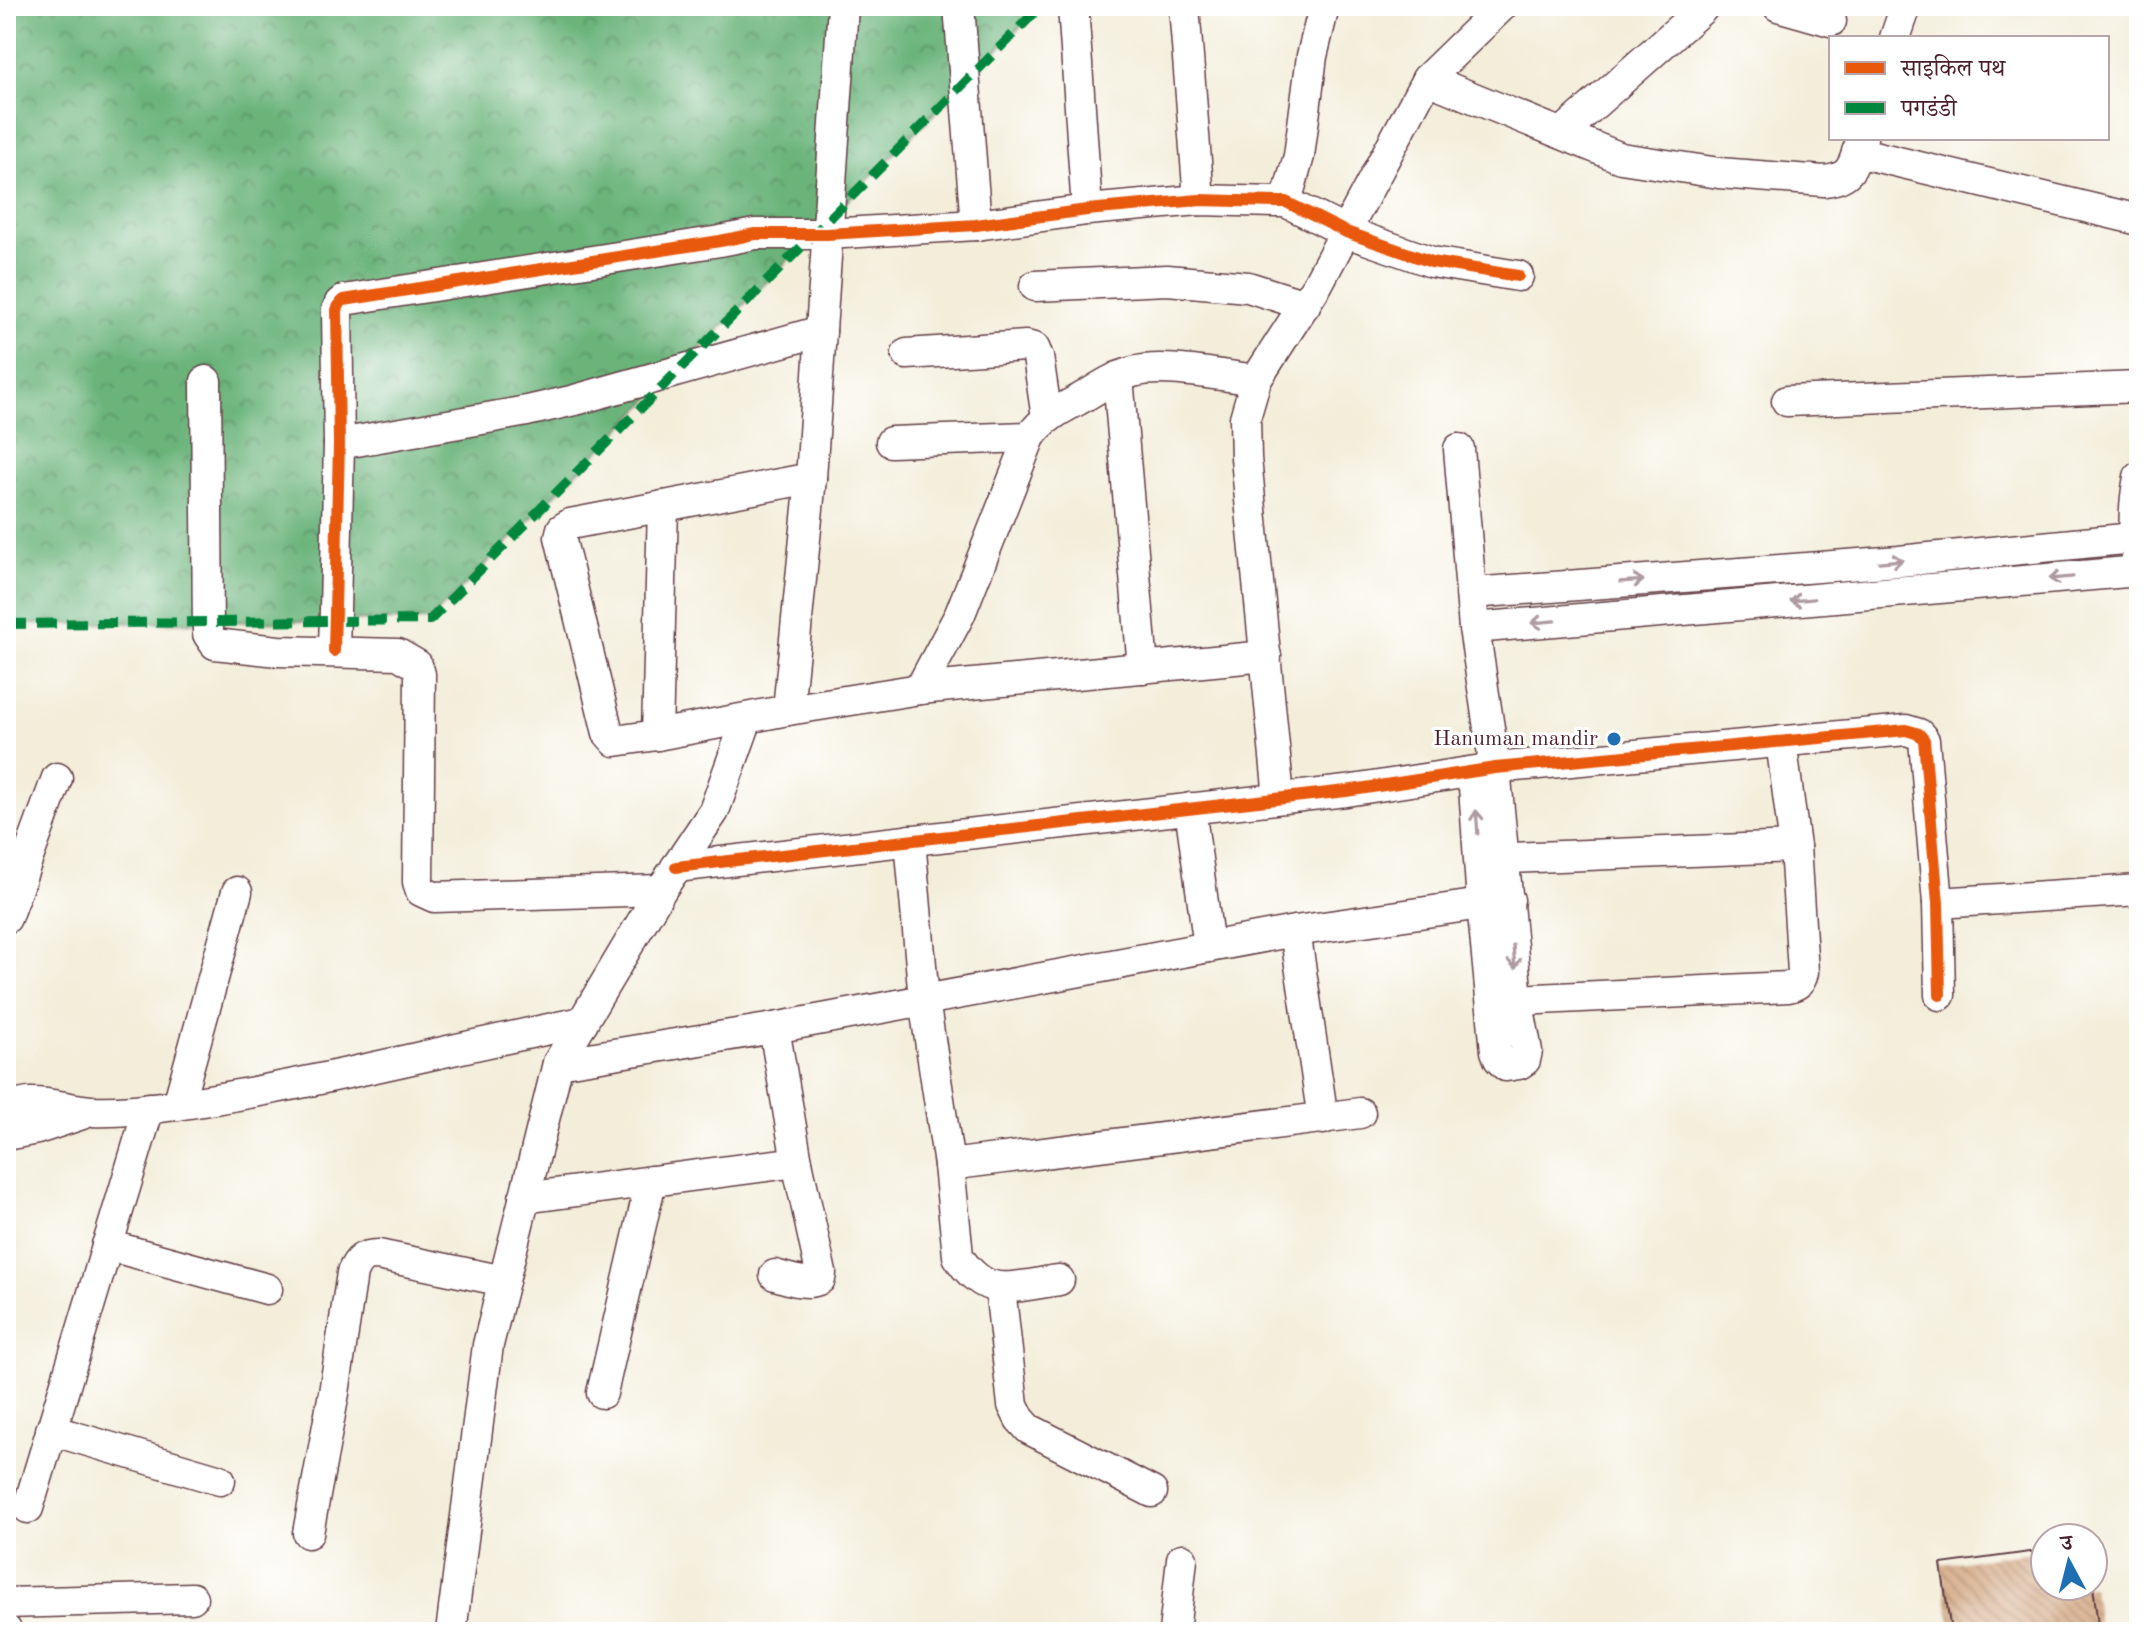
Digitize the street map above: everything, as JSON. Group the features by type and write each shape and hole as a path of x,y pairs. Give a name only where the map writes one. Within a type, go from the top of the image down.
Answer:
{"street":[{"path":"788,710 811,478 843,6"},
{"path":"959,6 976,225"},
{"path":"1073,6 1087,210"},
{"path":"1184,6 1199,200"},
{"path":"1279,798 1246,458 1245,418 1256,380 1305,305 1427,79 1502,6"},
{"path":"1562,133 1703,6"},
{"path":"1778,6 1831,21"},
{"path":"1896,36 1906,6"},
{"path":"1286,202 1299,156 1312,56 1324,7"},
{"path":"1427,79 1629,160 1719,173 1824,181 1840,179 1849,172 1860,145 2139,220"},
{"path":"334,651 339,444 337,310 344,300 755,234 827,234 976,225 1087,210 1199,200 1286,202 1346,232 1432,262 1518,276"},
{"path":"1035,286 1167,280 1248,287 1305,305"},
{"path":"339,444 575,400 821,331"},
{"path":"907,354 1026,346 1034,348 1038,357 1038,428 960,614 920,689"},
{"path":"891,442 1038,428 1118,377 1136,371 1156,368 1256,380"},
{"path":"1118,377 1143,668"},
{"path":"206,381 208,634 211,641 278,651 398,654 417,665 420,674 418,882 421,891 434,897 668,879 910,840 1346,791 1484,770 1906,730 1919,734 1924,740 1938,903 1940,995"},
{"path":"1787,401 2139,387"},
{"path":"1459,449 1504,1001 1796,986 1803,972 1795,847 1781,741"},
{"path":"2139,477 2135,495 2134,538 2139,582"},
{"path":"811,478 570,524 562,529 560,537 608,733 615,741 920,689 1266,656"},
{"path":"657,735 663,506"},
{"path":"1471,593 1899,561 2134,538"},
{"path":"1474,628 2139,571"},
{"path":"451,1632 488,1345 558,1063 668,879 714,811 747,719"},
{"path":"6,918 57,778"},
{"path":"1190,808 1209,947"},
{"path":"910,840 924,1000 949,1165 958,1256 972,1275 997,1288 1059,1280"},
{"path":"1492,859 1795,847"},
{"path":"1938,903 2139,890"},
{"path":"178,1105 237,892"},
{"path":"558,1063 774,1028 1295,931 1495,902"},
{"path":"1295,931 1323,1119"},
{"path":"6,1107 31,1103 91,1111 178,1105 402,1063 583,1022"},
{"path":"774,1028 797,1162 821,1273 820,1279 810,1282 775,1275"},
{"path":"28,1508 149,1108"},
{"path":"6,1135 37,1129 91,1111"},
{"path":"949,1165 1360,1113"},
{"path":"524,1198 797,1162"},
{"path":"602,1393 651,1181"},
{"path":"107,1245 267,1289"},
{"path":"308,1533 356,1262 365,1255 378,1255 504,1281"},
{"path":"997,1288 1001,1297 1013,1405 1020,1419 1029,1429 1152,1492"},
{"path":"51,1430 220,1480"},
{"path":"1174,1632 1182,1559"},
{"path":"6,1603 192,1598"}],"green space":[{"path":"6,6 1041,6 430,620 6,624"}],"building":[{"path":"2029,1552 2029,1602 2095,1602 2098,1625 2049,1632 1951,1632 1941,1564"}],"marked path":[{"path":"6,624 430,620 1041,6"}],"cycle path":[{"path":"334,651 339,444 337,310 344,300 755,234 827,234 976,225 1087,210 1199,200 1286,202 1346,232 1432,262 1518,276"},
{"path":"676,867 1346,791 1495,768 1906,730 1919,734 1924,740 1938,903 1940,995"}],"place":[{"name":"Hanuman mandir","path":"1614,739"}]}
